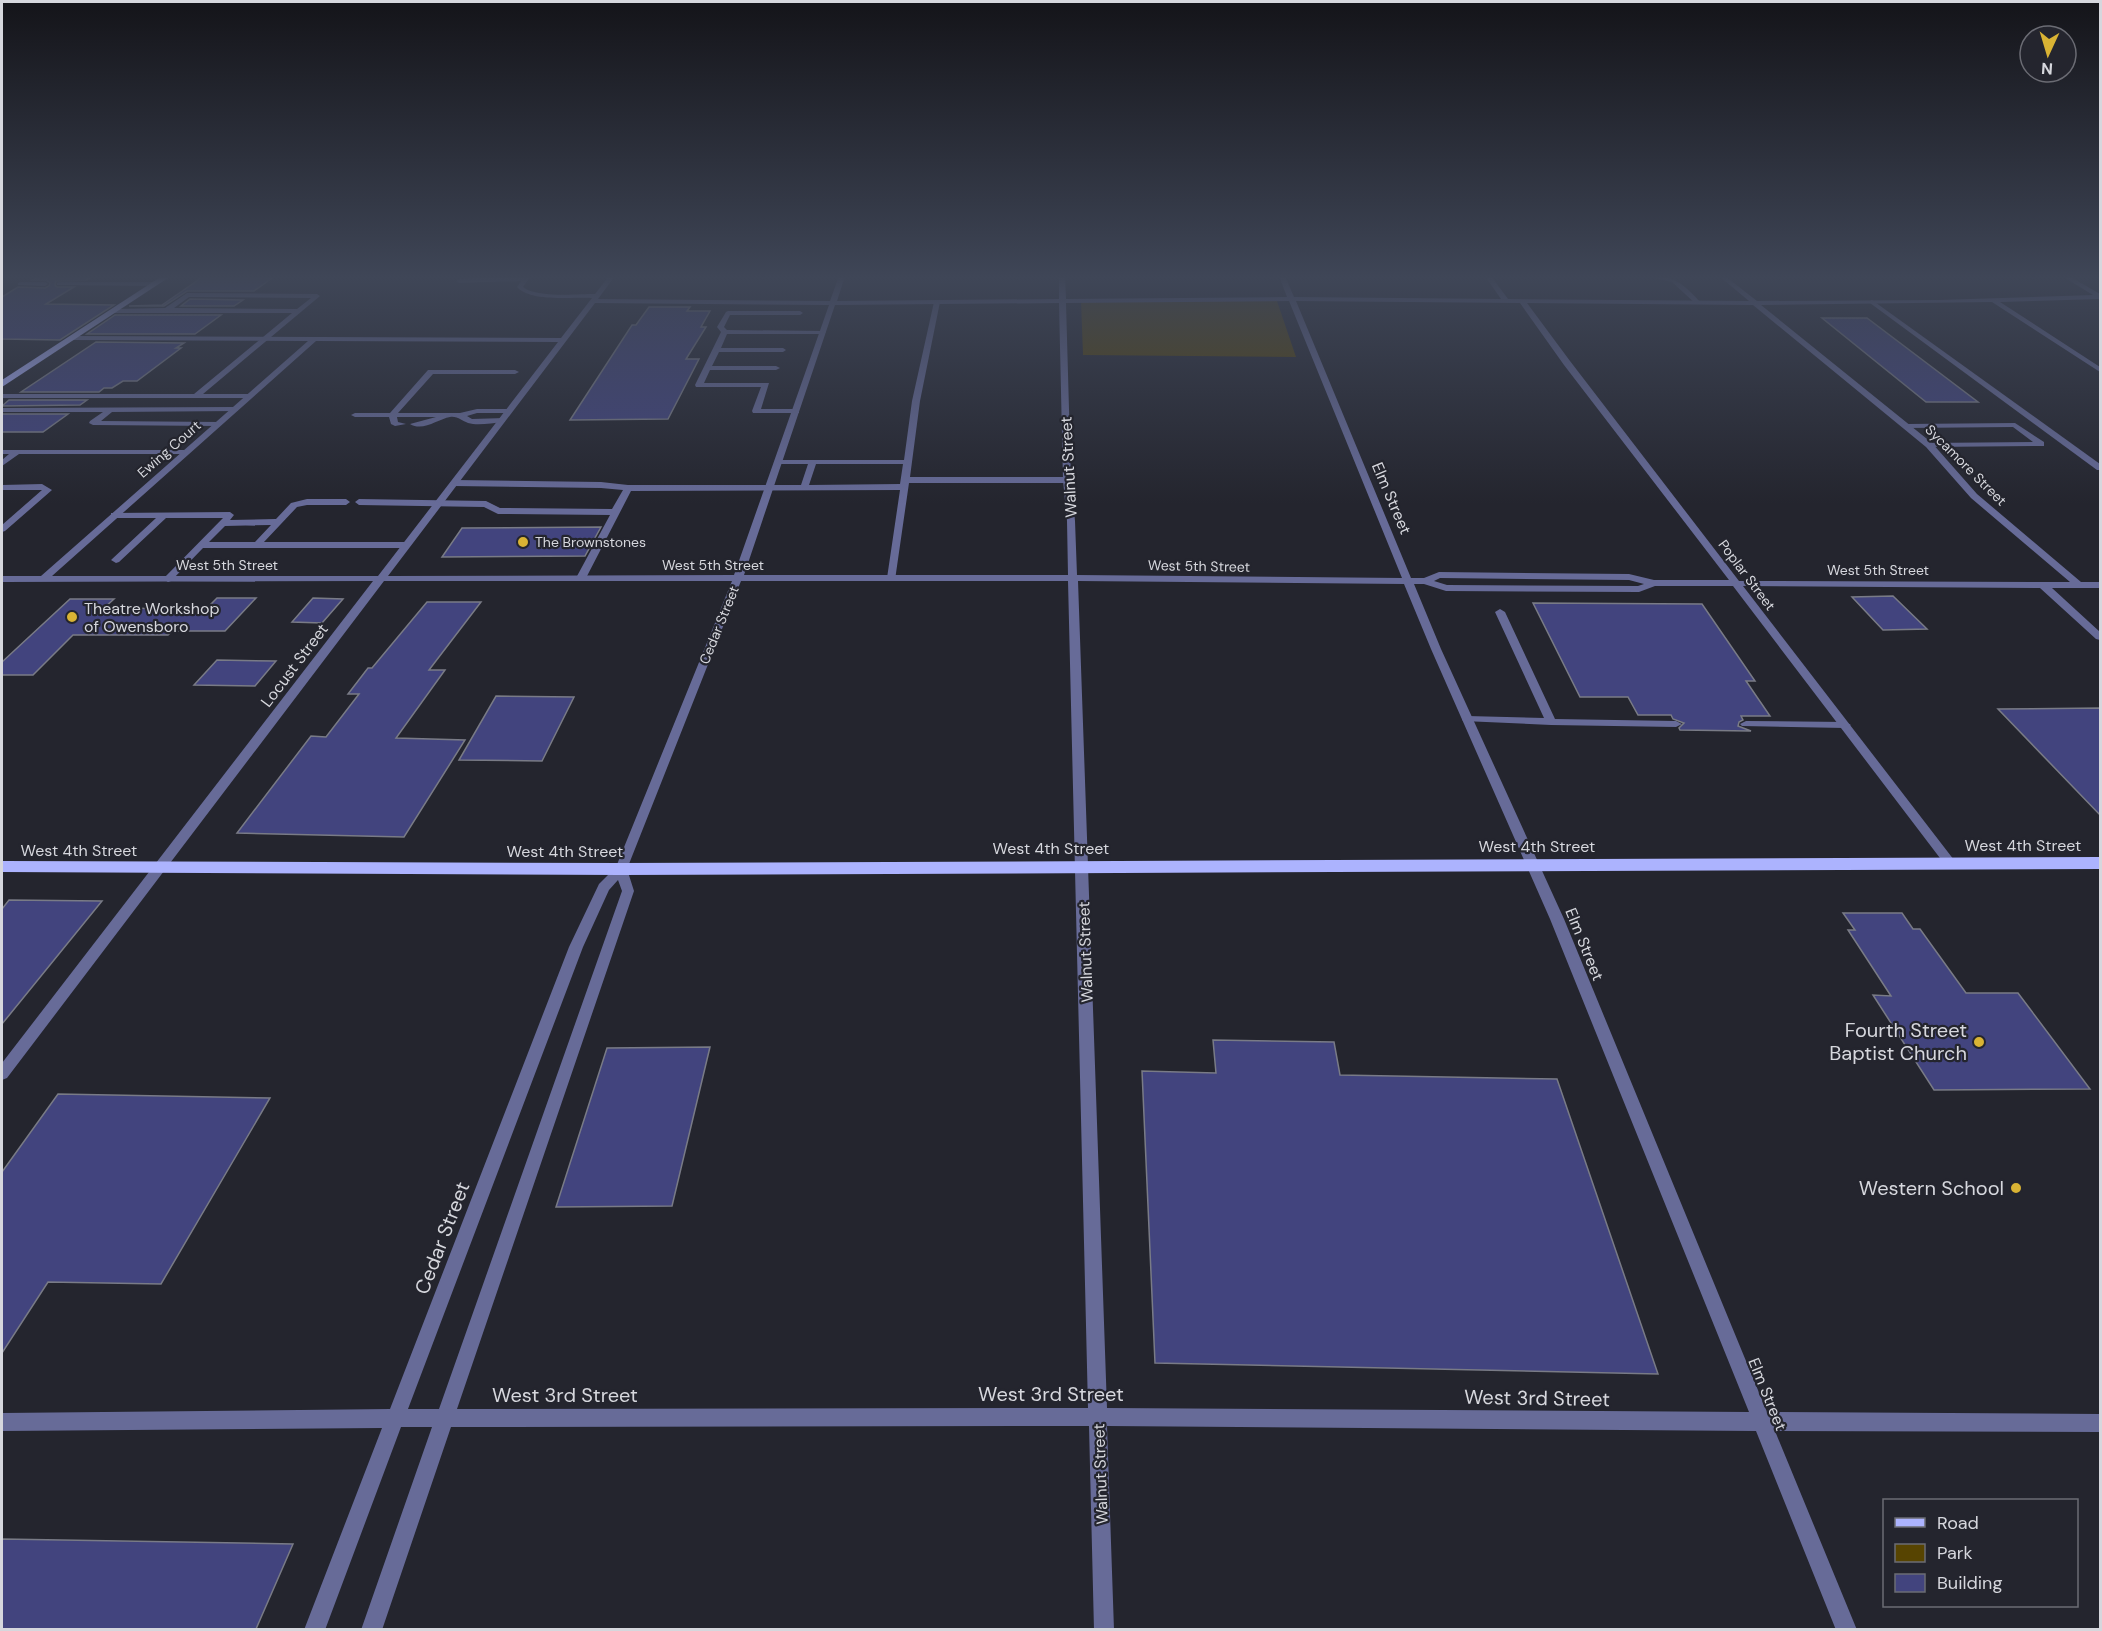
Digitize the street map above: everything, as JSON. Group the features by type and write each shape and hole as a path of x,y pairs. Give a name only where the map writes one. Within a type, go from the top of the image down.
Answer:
{"main road":[{"path":"2,384 51,352"},
{"name":"West 4th Street","path":"2,867 621,869 1083,865 2100,863"}],"street":[{"path":"196,396 249,352"},
{"name":"Ewing Court","path":"43,579 298,352"},
{"name":"Locust Street","path":"2,1074 554,352"},
{"path":"715,352 699,386 766,385 756,411 796,411"},
{"name":"Cedar Street","path":"314,1629 576,947 604,887 621,869 738,578 816,352"},
{"path":"891,578 916,401 926,352"},
{"name":"Walnut Street","path":"1063,352 1083,865 1104,1629"},
{"name":"Elm Street","path":"1312,352 1467,719 1557,919 1847,1629"},
{"name":"Poplar Street","path":"1560,352 1950,863"},
{"name":"Sycamore Street","path":"1817,352 1929,445 1974,496 2079,585"},
{"path":"1941,352 2100,468"},
{"path":"2073,352 2100,370"},
{"path":"707,368 776,368"},
{"path":"392,415 431,372 515,372"},
{"path":"2,396 248,396"},
{"path":"2,410 234,410"},
{"path":"110,410 93,423 218,424"},
{"path":"414,424 425,424 477,411 508,411"},
{"path":"355,415 456,415 471,421 502,420"},
{"path":"392,415 395,424 402,424"},
{"path":"1906,426 2015,425 2041,444 1929,445"},
{"path":"2,452 186,452"},
{"path":"2,464 17,452"},
{"path":"778,462 908,462"},
{"path":"804,487 813,462"},
{"path":"454,483 600,485 628,488 804,487 1067,480"},
{"path":"2,487 42,487 48,490 2,529"},
{"path":"581,578 628,488"},
{"path":"257,545 294,505 307,502 346,502"},
{"path":"358,502 486,504 498,511 615,512"},
{"path":"114,516 230,515 168,579"},
{"path":"116,560 164,516"},
{"path":"224,523 278,522"},
{"path":"201,545 406,545"},
{"name":"West 5th Street","path":"2,579 1073,578 1425,581 1446,588 1639,589 1654,583 2100,585"},
{"path":"2043,585 2100,637"},
{"path":"1500,612 1551,722"},
{"path":"1467,719 1676,724"},
{"path":"1746,724 1845,726"},
{"path":"371,1629 628,891 621,869"},
{"name":"West 3rd Street","path":"2,1422 395,1418 1098,1417 1762,1423 2100,1423"}],"green space":[{"path":"1083,352 1294,352 1296,357 1083,355"}],"building":[{"path":"81,352 176,352 137,381 123,381 99,392 21,392"},
{"path":"614,352 690,352 686,359 699,359 668,419 570,420"},
{"path":"1864,352 1912,352 1978,402 1926,402"},
{"path":"9,400 87,400 80,405 2,406"},
{"path":"2,414 68,414 43,432 2,432"},
{"name":"The Brownstones","path":"601,527 585,556 442,557 462,528"},
{"path":"1893,596 1927,629 1883,630 1852,597"},
{"path":"217,598 256,598 225,631 172,631 168,635 73,635 33,675 2,675 2,662 70,599 114,599 104,608 206,609"},
{"path":"313,598 343,599 322,623 292,622"},
{"path":"427,602 481,602 429,670 445,670 396,738 465,740 404,837 237,833 311,736 326,737 359,694 348,694"},
{"path":"1533,603 1702,604 1755,681 1746,681 1770,716 1741,716 1743,720 1738,726 1751,731 1680,730 1679,728 1684,723 1673,719 1671,715 1638,715 1628,697 1580,697"},
{"path":"217,660 276,661 255,686 194,685"},
{"path":"496,696 574,697 542,761 459,760"},
{"path":"2100,708 2100,815 1998,709"},
{"path":"9,900 102,901 2,1024 2,909"},
{"name":"Fourth Street Baptist Church","path":"1843,913 1902,913 1913,929 1920,929 1966,993 2018,993 2090,1089 1934,1090 1873,995 1891,996 1848,930 1855,930"},
{"path":"1213,1040 1334,1042 1340,1075 1557,1079 1658,1374 1155,1363 1142,1071 1216,1073"},
{"path":"710,1047 672,1206 556,1207 607,1048"},
{"path":"58,1094 270,1098 161,1284 48,1282 2,1353 2,1172"},
{"path":"2,1539 293,1544 256,1629 2,1629"}],"place":[{"name":"The Brownstones","path":"523,542"},
{"name":"Theatre Workshop of Owensboro","path":"72,617"},
{"name":"Fourth Street Baptist Church","path":"1979,1042"},
{"name":"Western School","path":"2016,1188"}]}
